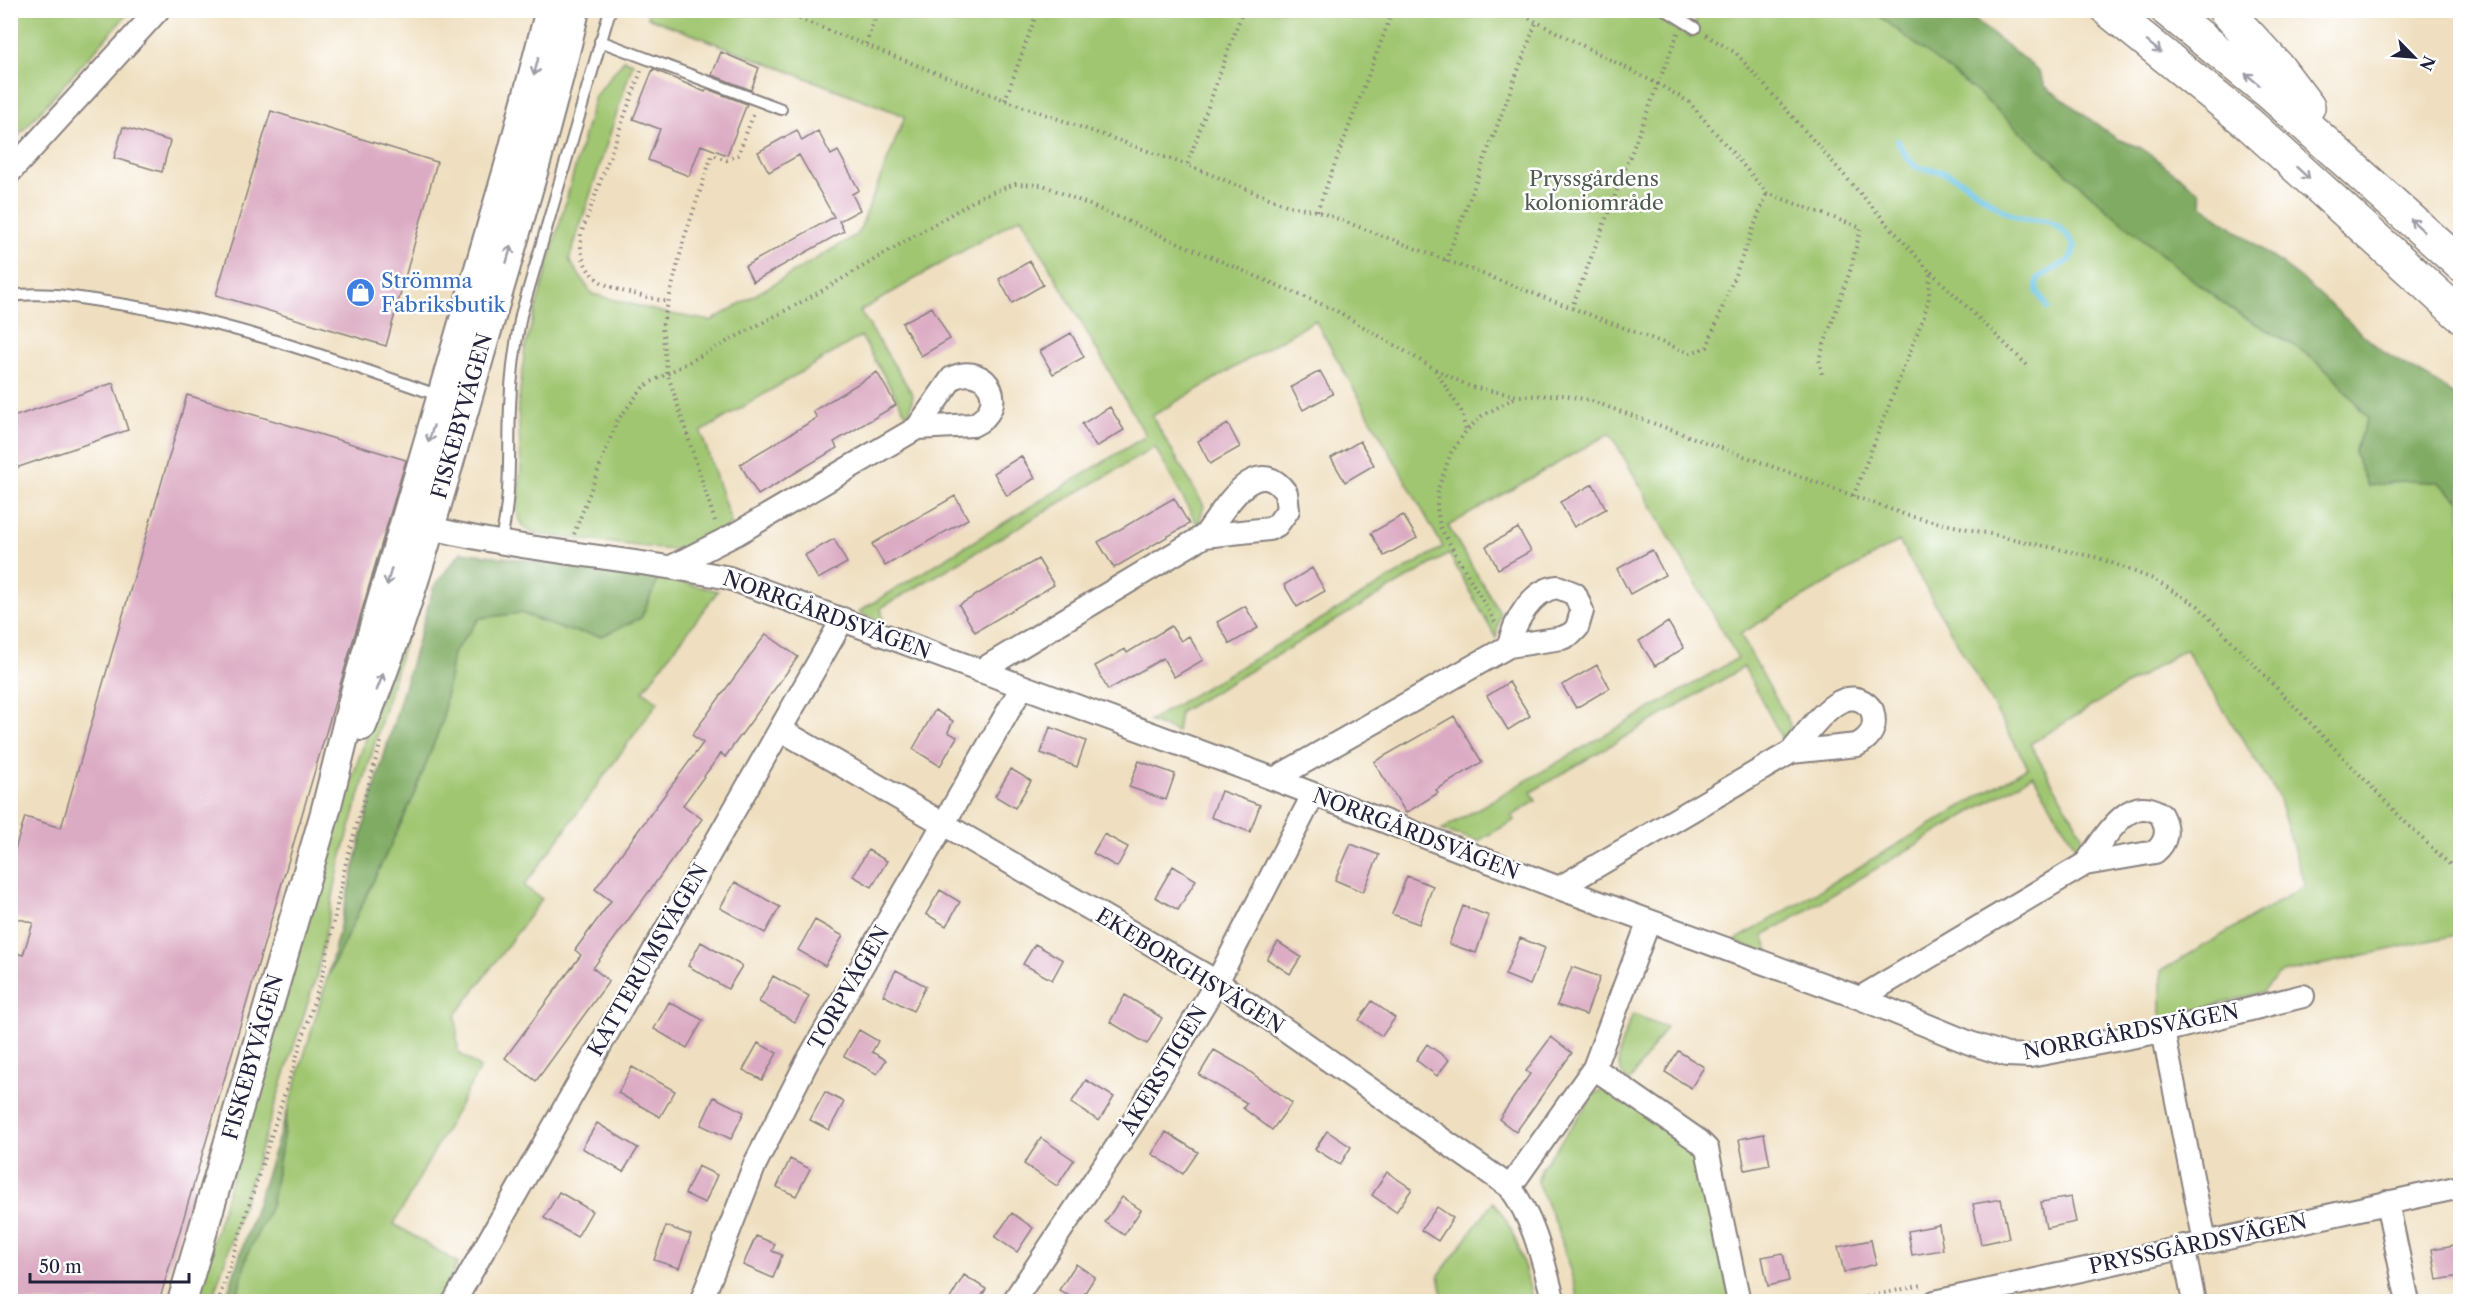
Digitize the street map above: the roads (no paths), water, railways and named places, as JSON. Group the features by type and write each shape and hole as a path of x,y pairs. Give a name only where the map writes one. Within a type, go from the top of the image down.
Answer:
{"highway":[{"path":"2108,10 2248,123 2460,315"},
{"path":"2167,10 2271,94 2460,264"},
{"path":"2225,10 2276,65 2359,173"}],"street":[{"path":"10,172 158,10"},
{"name":"FISKEBYVÄGEN","path":"182,1302 325,813 393,646 442,397 525,113 550,10"},
{"name":"FISKEBYVÄGEN","path":"418,524 532,176 575,10"},
{"name":"NORRGÅRDSVÄGEN","path":"673,566 722,541 917,428"},
{"name":"NORRGÅRDSVÄGEN","path":"418,524 500,543 566,554 673,566 729,578 1860,998 1970,1043 2007,1054 2030,1056 2163,1031 2303,996"},
{"path":"980,671 1204,536"},
{"name":"KATTERUMSVÄGEN","path":"454,1302 843,619"},
{"name":"NORRGÅRDSVÄGEN","path":"1274,779 1509,646"},
{"name":"TORPVÄGEN","path":"701,1302 754,1164 807,1062 1022,687"},
{"name":"EKEBORGHSVÄGEN","path":"781,730 1217,982 1510,1187 1526,1208 1554,1302"},
{"path":"1559,888 1791,752"},
{"name":"ÅKERSTIGEN","path":"1013,1302 1132,1124 1217,982 1313,795"},
{"path":"1860,998 2085,864"},
{"path":"1510,1187 1594,1068 1649,921"},
{"path":"2163,1031 2194,1244 2194,1302"},
{"path":"1594,1068 1707,1149 1739,1302"},
{"name":"PRYSSGÅRDSVÄGEN","path":"1935,1302 2460,1187"},
{"path":"2387,1202 2408,1302"}],"lane":[{"path":"500,543 510,493 510,407 516,343 610,10"},
{"path":"1666,10 1695,28"},
{"path":"600,41 781,110"},
{"path":"10,296 37,292 161,310 357,366 442,397"}],"waterway":[{"path":"1898,141 1905,154 1916,166 1955,177 2013,215 2050,221 2066,234 2075,247 2070,260 2038,278 2037,291 2048,308"}],"place":[{"name":"Strömma Fabriksbutik","path":"360,293"}],"park label":[{"name":"Pryssgårdens koloniområde","path":"1594,191"}]}
